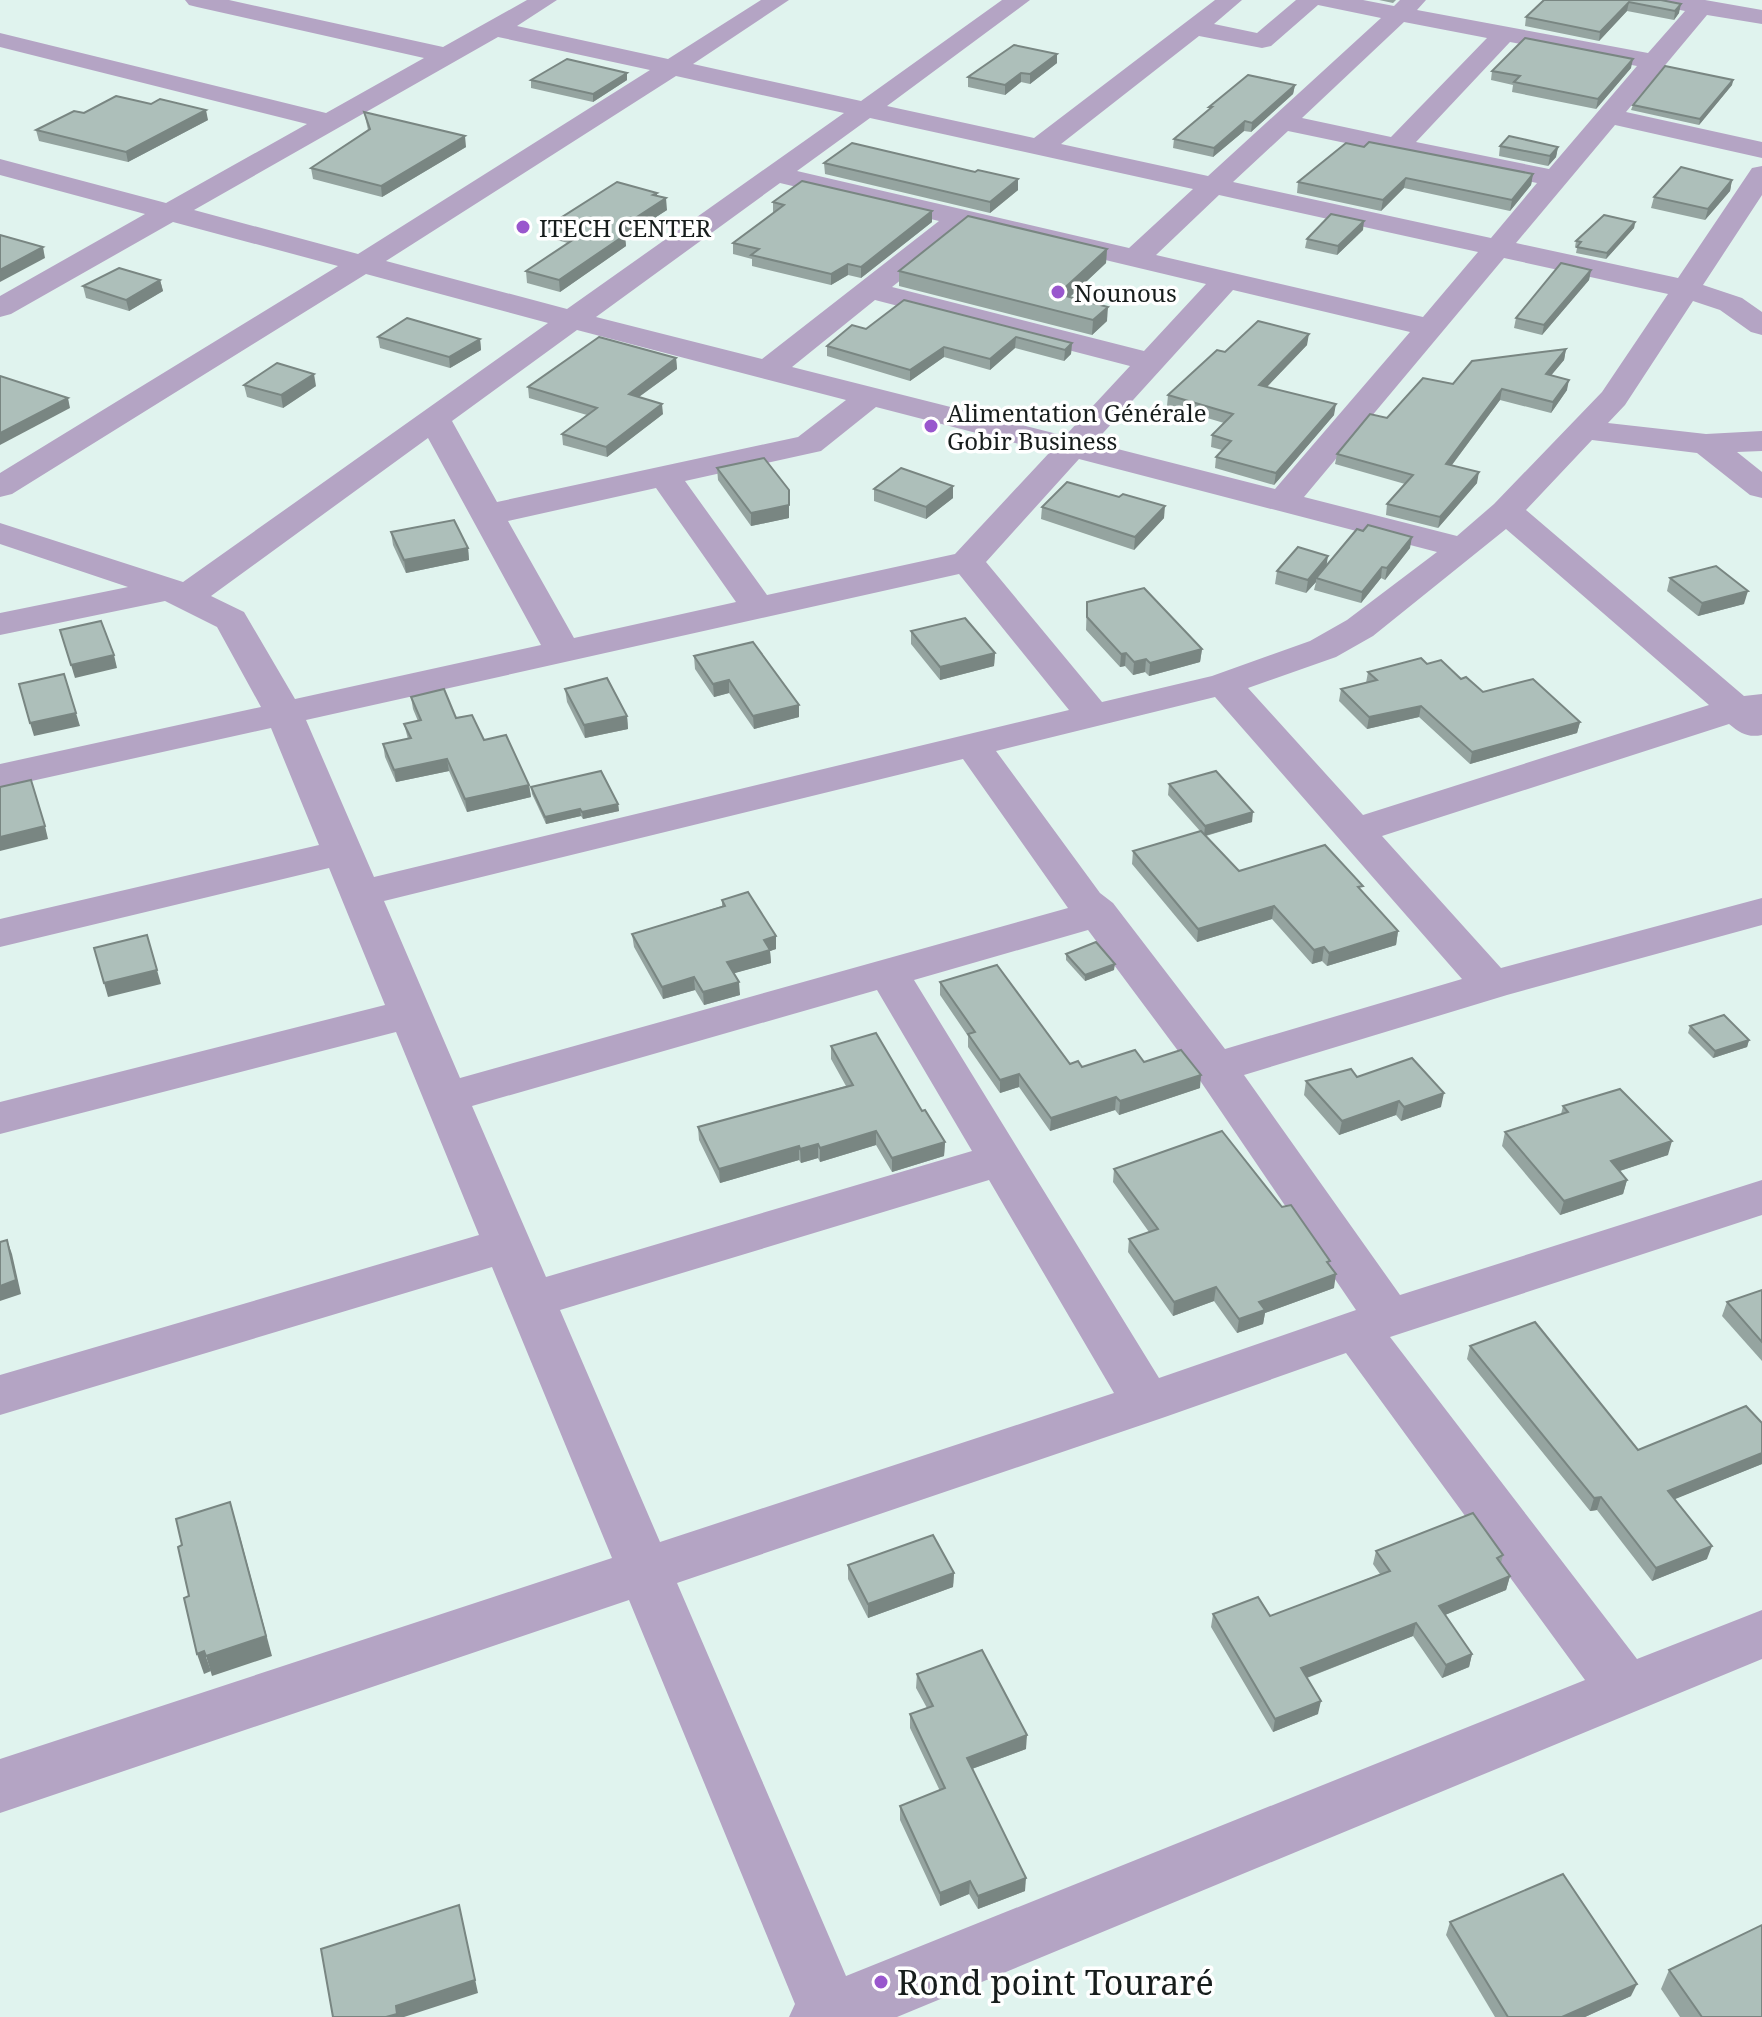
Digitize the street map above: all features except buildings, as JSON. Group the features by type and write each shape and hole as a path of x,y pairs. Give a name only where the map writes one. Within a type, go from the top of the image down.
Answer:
{"street":[{"path":"197,0 444,55"},
{"path":"0,308 545,0"},
{"path":"0,487 362,264 777,0"},
{"path":"0,624 177,593 434,419 1018,0"},
{"path":"1040,147 1230,0"},
{"path":"1194,28 1262,41 1310,0"},
{"path":"1325,0 1406,7 1504,34 1654,62"},
{"path":"1663,0 1762,17"},
{"path":"296,22 329,5"},
{"path":"1135,258 1406,7"},
{"path":"1283,501 1701,7"},
{"path":"493,28 1686,289 1731,304 1762,326"},
{"path":"1397,146 1504,34"},
{"path":"0,40 327,121"},
{"path":"1609,116 1762,150"},
{"path":"1283,122 1556,179"},
{"path":"3,171 1464,548"},
{"path":"775,174 1431,328"},
{"path":"0,933 351,873 972,745 1260,674 1339,641 1464,548 1587,430 1614,398 1762,174"},
{"path":"768,370 961,218"},
{"path":"0,776 967,562 1226,280"},
{"path":"1686,289 1762,291"},
{"path":"870,290 1151,362"},
{"path":"487,515 809,444 871,396"},
{"path":"434,419 563,651"},
{"path":"1587,430 1706,444 1762,441"},
{"path":"1706,444 1762,488"},
{"path":"664,476 758,608"},
{"path":"1506,511 1753,715"},
{"path":"0,533 177,593 231,620 284,713 828,2016 984,1948 1762,1634"},
{"path":"967,562 1092,714"},
{"path":"1224,684 1492,985"},
{"path":"1353,832 1753,715"},
{"path":"972,745 1085,902 1098,913 1215,1068 1372,1324 1625,1688"},
{"path":"1215,1068 1492,985 1762,911"},
{"path":"446,1098 1098,913"},
{"path":"889,974 1147,1403"},
{"path":"0,1118 410,1013"},
{"path":"531,1300 1001,1159"},
{"path":"0,1786 1147,1403 1372,1324 1762,1197"},
{"path":"0,1395 507,1245"}],"place":[{"name":"ITECH CENTER","path":"523,227"},
{"name":"Nounous","path":"1058,292"},
{"name":"Alimentation Générale Gobir Business","path":"931,426"},
{"name":"Rond point Touraré","path":"881,1982"}]}
